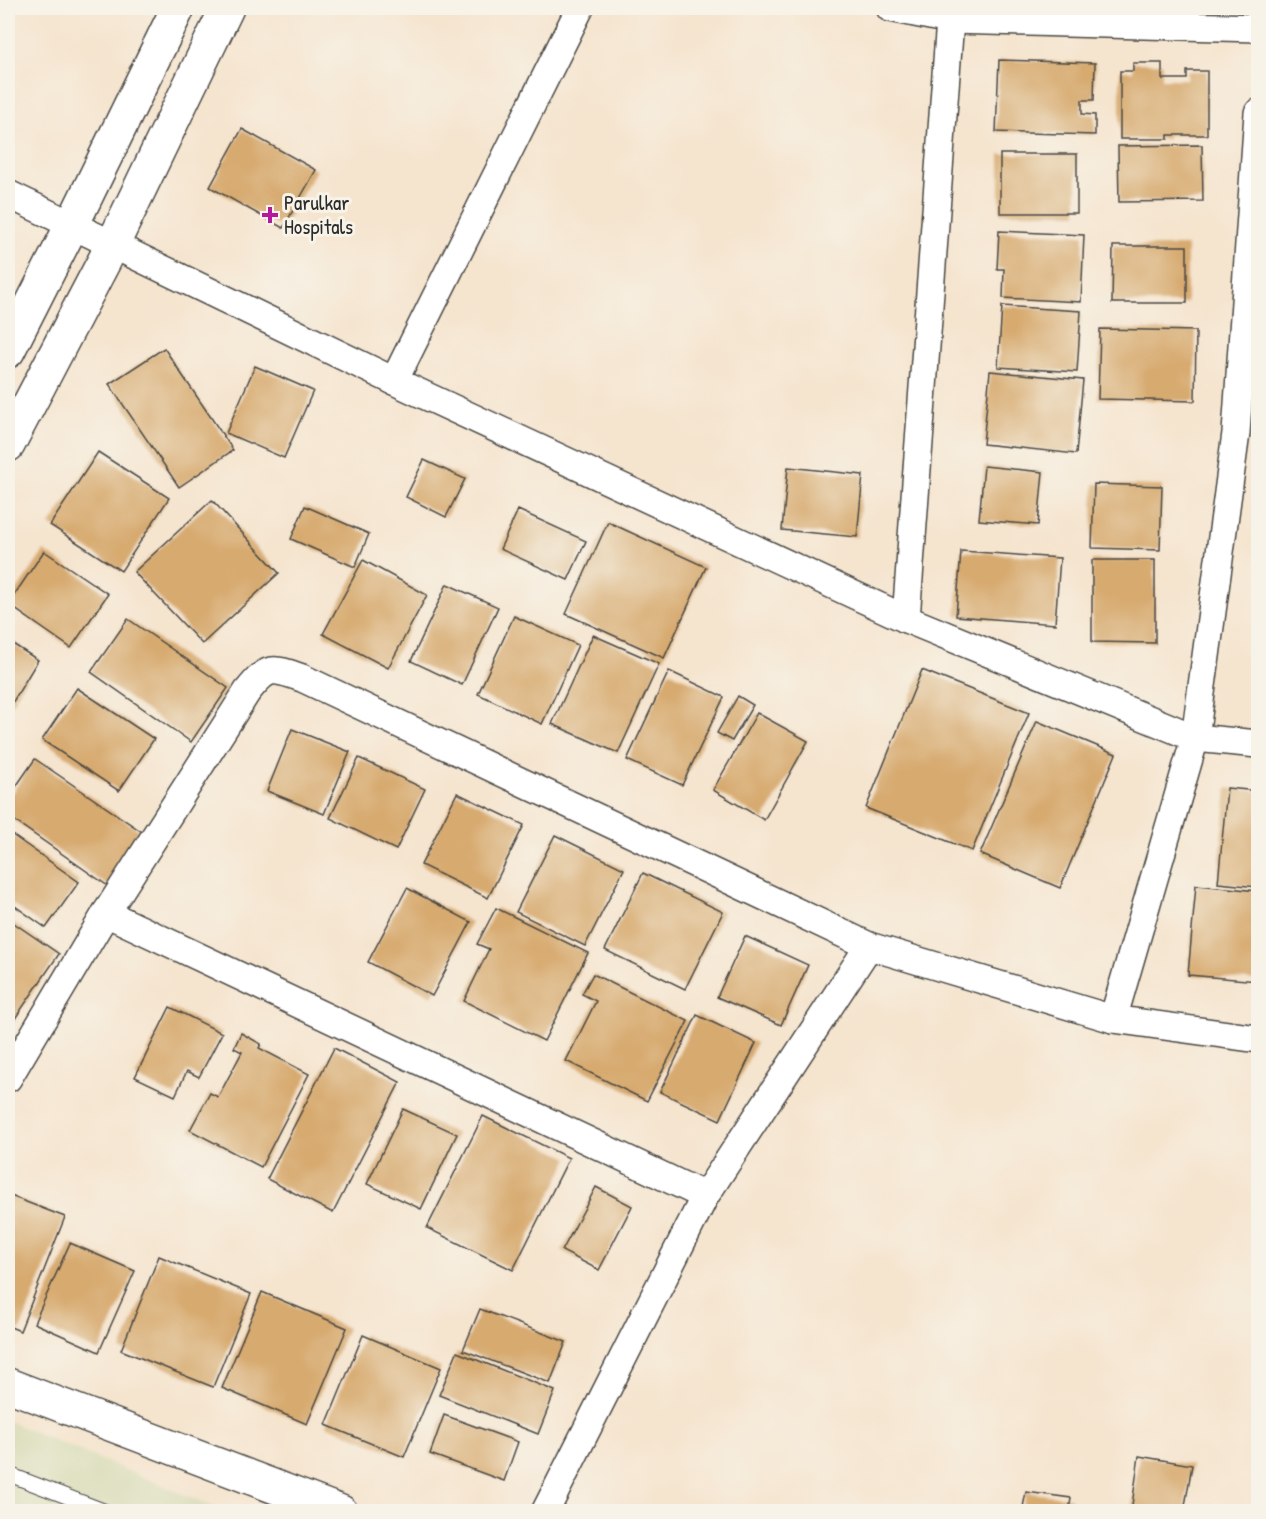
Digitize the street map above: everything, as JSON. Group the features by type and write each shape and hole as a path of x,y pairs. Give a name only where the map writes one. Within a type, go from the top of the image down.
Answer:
{"main road":[{"path":"8,351 178,8"},
{"path":"8,445 113,244 226,8"},
{"path":"8,1385 326,1509"}],"street":[{"path":"394,381 580,8"},
{"path":"890,8 950,20 1258,28"},
{"path":"906,619 950,20"},
{"path":"1113,1019 1195,738 1247,434 1258,112"},
{"path":"8,194 394,381 906,619 1195,738 1258,744"},
{"path":"8,1078 106,913 247,692 260,675 271,670 302,678 869,945 1113,1019 1258,1039"},
{"path":"106,913 705,1196"},
{"path":"545,1512 705,1196 869,945"}],"lane":[{"path":"8,1474 107,1512"}],"shaded area":[{"path":"8,1421 224,1511 8,1511"}],"building":[{"path":"999,60 1095,63 1094,100 1082,100 1082,114 1095,115 1095,135 996,132"},
{"path":"1133,63 1162,63 1162,79 1187,79 1187,71 1207,71 1207,135 1168,135 1168,139 1120,139 1120,71 1133,71"},
{"path":"242,129 316,170 283,228 210,187"},
{"path":"1202,145 1203,201 1119,202 1118,146"},
{"path":"1000,154 1077,154 1077,213 1000,213"},
{"path":"999,231 1084,235 1081,302 1003,298 1004,269 997,269"},
{"path":"1113,246 1187,246 1187,303 1112,303"},
{"path":"1002,306 1081,311 1077,372 998,367"},
{"path":"1100,329 1196,331 1195,401 1098,399"},
{"path":"164,348 233,450 179,487 109,384"},
{"path":"255,366 313,391 284,458 226,433"},
{"path":"990,371 1083,380 1076,454 983,444"},
{"path":"98,452 169,498 121,571 50,525"},
{"path":"424,460 465,479 446,517 406,497"},
{"path":"984,466 1043,472 1038,525 979,520"},
{"path":"788,467 863,475 857,537 782,530"},
{"path":"1094,484 1162,486 1160,550 1092,548"},
{"path":"212,500 279,573 202,644 134,572"},
{"path":"305,506 369,534 355,567 291,539"},
{"path":"518,510 586,541 568,580 500,549"},
{"path":"608,522 706,567 664,658 566,614"},
{"path":"44,551 108,594 71,648 8,604"},
{"path":"961,551 1060,558 1055,624 956,616"},
{"path":"363,560 427,595 388,668 323,634"},
{"path":"1092,560 1155,560 1155,643 1092,642"},
{"path":"447,584 498,607 462,685 411,661"},
{"path":"514,616 578,645 542,724 478,694"},
{"path":"128,619 228,688 191,742 91,672"},
{"path":"593,635 659,664 618,753 552,724"},
{"path":"8,641 38,660 8,710"},
{"path":"922,670 1029,713 972,851 866,808"},
{"path":"669,671 724,697 682,785 627,760"},
{"path":"77,688 154,739 119,791 42,740"},
{"path":"738,696 753,705 732,741 717,733"},
{"path":"757,713 808,741 764,820 713,790"},
{"path":"1037,721 1116,754 1060,888 980,854"},
{"path":"292,729 350,752 324,814 267,791"},
{"path":"359,758 425,789 396,850 330,818"},
{"path":"35,759 145,834 108,886 8,816 8,798"},
{"path":"1227,788 1258,791 1258,887 1218,883"},
{"path":"457,793 524,825 488,898 421,865"},
{"path":"8,832 79,882 46,928 8,901"},
{"path":"555,835 624,869 585,946 516,912"},
{"path":"643,873 723,912 685,989 605,950"},
{"path":"1196,885 1258,891 1258,981 1188,975"},
{"path":"407,888 471,922 432,996 368,962"},
{"path":"496,908 588,953 544,1041 464,1001 489,949 477,944"},
{"path":"8,919 59,954 12,1023 8,1020"},
{"path":"745,936 808,965 781,1025 717,997"},
{"path":"593,974 688,1021 647,1101 566,1061 596,1001 582,994"},
{"path":"170,1007 222,1033 199,1077 187,1071 175,1096 135,1077"},
{"path":"697,1015 756,1043 720,1120 660,1092"},
{"path":"241,1033 261,1044 259,1048 309,1074 261,1167 190,1130 210,1093 218,1097 242,1052 234,1048"},
{"path":"334,1048 400,1082 333,1213 267,1179"},
{"path":"403,1109 457,1134 421,1209 367,1184"},
{"path":"483,1116 569,1158 513,1270 427,1228"},
{"path":"596,1187 632,1206 599,1270 562,1251"},
{"path":"8,1195 65,1217 20,1331 8,1326"},
{"path":"70,1243 135,1271 99,1352 34,1323"},
{"path":"159,1256 251,1294 213,1387 121,1350"},
{"path":"262,1292 347,1328 307,1424 222,1388"},
{"path":"480,1309 566,1342 550,1383 463,1350"},
{"path":"363,1335 441,1368 404,1457 326,1425"},
{"path":"457,1352 555,1391 538,1434 439,1395"},
{"path":"444,1415 518,1442 504,1481 430,1454"},
{"path":"1139,1456 1192,1465 1184,1512 1131,1512"},
{"path":"1026,1492 1071,1498 1069,1512 1022,1512"}],"place":[{"name":"Parulkar Hospitals","path":"270,215"}]}
